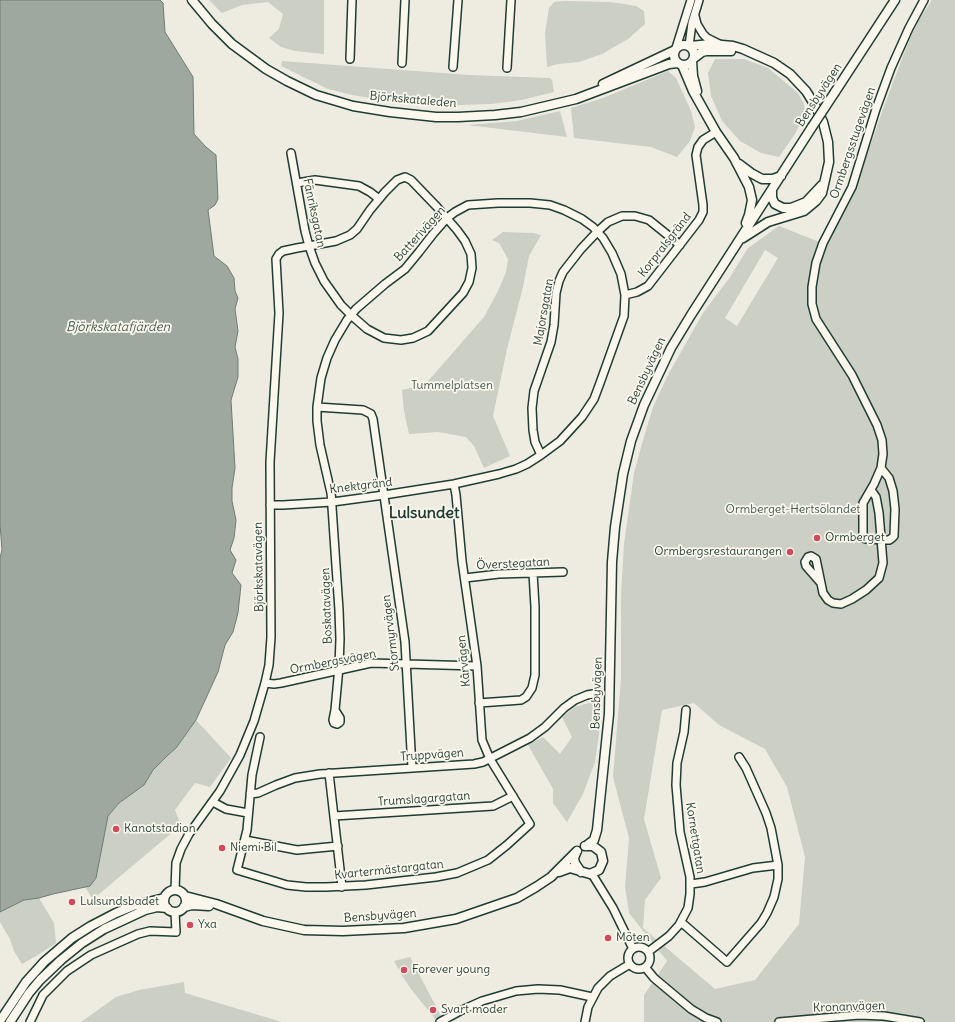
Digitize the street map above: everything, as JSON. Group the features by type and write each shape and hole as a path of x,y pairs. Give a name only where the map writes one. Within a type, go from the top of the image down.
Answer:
{"main road":[{"name":"Björkskataleden","path":"192,0 218,31 252,60 287,81 338,102 390,112 436,117 495,115 521,112 543,107 570,99 676,49"},
{"name":"Bensbyvägen","path":"586,846 592,842 596,836 609,714 612,562 618,508 631,441 644,405 671,348 690,315 895,0"},
{"path":"721,44 738,47 770,61 790,74 806,91 823,122 828,148 828,168 820,195 807,209 763,225 744,237 736,246 749,215 752,200 749,187 734,158 716,132 690,86 680,64 674,57 676,49 682,45 721,44"},
{"path":"689,46 694,52 692,76 700,102"},
{"path":"680,64 686,65 702,52 711,50 750,53"},
{"name":"Björkskataleden","path":"570,99 576,99 602,90 669,64 680,64"},
{"path":"734,158 757,177 768,180 781,176"},
{"path":"773,188 772,198 775,204 783,208 791,208 806,202 823,184"},
{"name":"Bensbyvägen","path":"599,814 599,830 603,856"},
{"path":"590,845 597,848 603,856 602,866 599,870 592,874 580,872 575,863 574,858 577,851 586,846 590,845"},
{"name":"Bensbyvägen","path":"551,877 577,851"},
{"name":"Bensbyvägen","path":"185,896 216,904 263,922 304,930 328,932 404,928 442,922 477,913 526,893 568,868 580,872"},
{"path":"10,1022 40,980 82,943 104,929 145,910 157,907 167,908 175,912 180,911 186,902 185,896 181,892 175,890 168,892 164,898 164,903 167,908"},
{"path":"0,1021 19,991 36,971 72,938 90,926 116,913 133,906 164,898"},
{"name":"Bensbyvägen","path":"184,907 192,905 205,905 227,909"}],"street":[{"path":"350,59 352,0"},
{"path":"402,63 406,0"},
{"path":"453,67 458,0"},
{"path":"507,68 511,0"},
{"path":"676,49 691,0"},
{"path":"689,46 692,23 699,0"},
{"name":"Ormbergsstugevägen","path":"880,541 863,538 862,506 881,468 883,447 879,431 848,369 818,323 813,312 812,287 816,263 823,243 852,187 876,109 891,68 909,28 924,0"},
{"path":"695,11 695,20 699,29 707,38 721,44"},
{"name":"Korpralsgränd","path":"625,295 637,292 648,286 699,220 703,210 703,200 696,163 697,150 703,140 716,132"},
{"name":"Fänriksgatan","path":"291,153 309,246 324,281 341,305 350,315 367,329 384,338 401,340 414,338 428,331 447,312 464,293 469,282 472,268 471,254 465,241 447,218 411,180 405,177 400,178"},
{"name":"Björkskatavägen","path":"175,890 175,870 181,848 189,834 213,802 233,769 247,740 265,683 269,665 271,638 271,442 279,313 275,261 277,256 283,251 340,240 350,235 357,229 379,199 400,178"},
{"path":"296,183 315,180 359,186 379,199"},
{"name":"Batterivägen","path":"332,502 320,445 317,407 320,383 327,358 335,340 350,315 366,299 405,269 447,218 460,209 468,205 498,202 542,204 556,207 571,213 589,224 597,232 616,260 621,274 625,295 625,309 594,399 582,417 560,441 527,464 508,472 454,484"},
{"name":"Majorsgatan","path":"541,455 535,442 532,408 534,391 548,353 552,334 557,286 560,277 581,249 597,232 608,222 616,218 635,216 649,220 680,245"},
{"name":"Stormyrvägen","path":"317,407 363,410 371,414 374,423 405,642 412,768"},
{"path":"880,541 894,537 895,518 891,484 889,478 881,468"},
{"name":"Knektgränd","path":"270,505 332,502 454,484"},
{"name":"Kårvägen","path":"454,484 477,666 483,744 490,759 530,824"},
{"path":"820,582 825,596 833,603 841,604 846,603 860,595 878,578 883,559 880,541 878,503 871,490"},
{"name":"Boskatavägen","path":"332,502 340,638 335,710"},
{"name":"Överstegatan","path":"465,578 499,574 563,572"},
{"path":"480,703 521,700 526,697 532,688 535,675 533,573"},
{"name":"Ormbergsvägen","path":"265,683 281,683 371,663 477,666"},
{"name":"Truppvägen","path":"250,794 258,793 295,778 329,773 474,764 490,759 530,738 545,727 564,708 575,700 587,695 599,693"},
{"name":"Kornettgatan","path":"648,952 669,936 681,922 688,904 691,884 680,832 676,785 677,763 684,732 686,710"},
{"path":"260,737 252,775 245,840 297,850 338,846"},
{"path":"681,922 726,962 767,913 776,888 778,865 771,828 746,768 739,757"},
{"path":"329,773 342,886"},
{"name":"Trumslagargatan","path":"334,816 493,806 513,796"},
{"path":"213,802 226,809 248,813"},
{"name":"Kvartermästargatan","path":"245,840 237,870 287,885 313,887 342,886 436,877 457,873 488,860 530,824"},
{"path":"691,884 704,882 753,868 778,865"},
{"path":"592,874 613,908 633,949"},
{"path":"30,1022 43,995 66,971 91,955 138,934 150,931 176,932 175,912"},
{"path":"642,948 648,952 649,962 645,967 638,969 630,964 628,957 633,949 642,948"},
{"path":"585,1022 592,997 610,976 630,964"},
{"path":"645,967 654,978 691,1009 706,1018 718,1022"},
{"path":"440,1022 478,1002 500,994 516,991 538,989 560,990 592,997"},
{"name":"Kronanvägen","path":"779,1022 839,1019 858,1015 884,1016 920,1022"}],"green space":[{"path":"209,0 324,0 324,54 295,51 281,47 269,38 279,29 283,14 268,2 242,5 222,13"},
{"name":"Ormberget-Hertsölandet","path":"932,0 955,0 955,1022 644,1022 644,995 667,961 629,913 625,887 629,838 613,777 621,678 621,594 624,544 634,473 643,440 653,407 668,375 703,313 730,277 748,248 779,226 827,245 853,196 883,109 908,43 919,19","holes":["765,250 778,258 737,326 725,318","694,703 719,725 765,749 787,787 805,857 799,924 755,980 715,989 643,928 645,900 661,878 644,819 662,710"]},
{"path":"554,2 610,2 636,6 644,11 645,24 628,39 602,54 579,62 558,64 547,67 545,33 549,8"},
{"path":"715,59 744,59 768,68 798,93 804,104 805,114 795,134 779,157 761,153 740,141 722,121 711,96 708,73"},
{"path":"282,61 469,75 550,78 552,80 554,92 522,100 491,104 460,105 376,99 328,89 281,66"},
{"path":"668,71 676,78 691,111 695,127 690,141 677,157 651,147 574,138 571,108 603,98"},
{"path":"560,111 567,137 467,125 517,121"},
{"name":"Tummelplatsen","path":"503,232 533,233 541,235 529,256 493,416 510,456 484,468 474,446 466,437 438,432 409,434 404,411 402,390 423,385 429,380 484,317 506,272 508,259 499,243 492,240"},
{"path":"599,700 599,734 595,762 583,794 567,822 553,803 553,789 528,745 543,737 560,754 572,737 562,717 575,707"},
{"path":"196,720 231,758 210,787 195,783 175,810 181,825 98,895 92,898 85,887 88,887 101,850 108,816 119,803 144,785 153,770 176,748"},
{"path":"39,898 54,923 56,943 22,964 0,922 0,912 24,900"},
{"path":"145,907 111,921 67,950 46,969 7,1022 3,1022 25,988 55,957 77,939 91,929 128,911"},
{"path":"410,957 441,1016 435,1019 411,989 394,961"},
{"path":"184,982 185,993 282,1022 81,1022 116,997 139,990"}],"water":[{"name":"Björkskatafjärden","path":"0,0 160,0 163,3 165,32 193,77 194,134 216,155 218,199 215,205 208,210 214,256 227,266 234,278 235,291 238,298 235,309 238,331 235,347 238,359 238,377 231,400 235,468 232,501 236,520 234,538 230,550 236,560 232,573 241,585 238,613 233,632 225,645 218,672 196,720 176,748 153,770 144,785 119,803 108,816 96,878 90,886 24,900 0,912 0,558 2,550 0,524"}],"place":[{"name":"Ormberget","path":"817,538"},
{"name":"Ormbergsrestaurangen","path":"790,552"},
{"name":"Kanotstadion","path":"116,829"},
{"name":"Niemi Bil","path":"222,848"},
{"name":"Lulsundsbadet","path":"72,902"},
{"name":"Yxa","path":"190,925"},
{"name":"Möten","path":"608,938"},
{"name":"Forever young","path":"404,970"},
{"name":"Svart moder","path":"433,1010"}],"district":[{"name":"Lulsundet","path":"424,513"}]}
